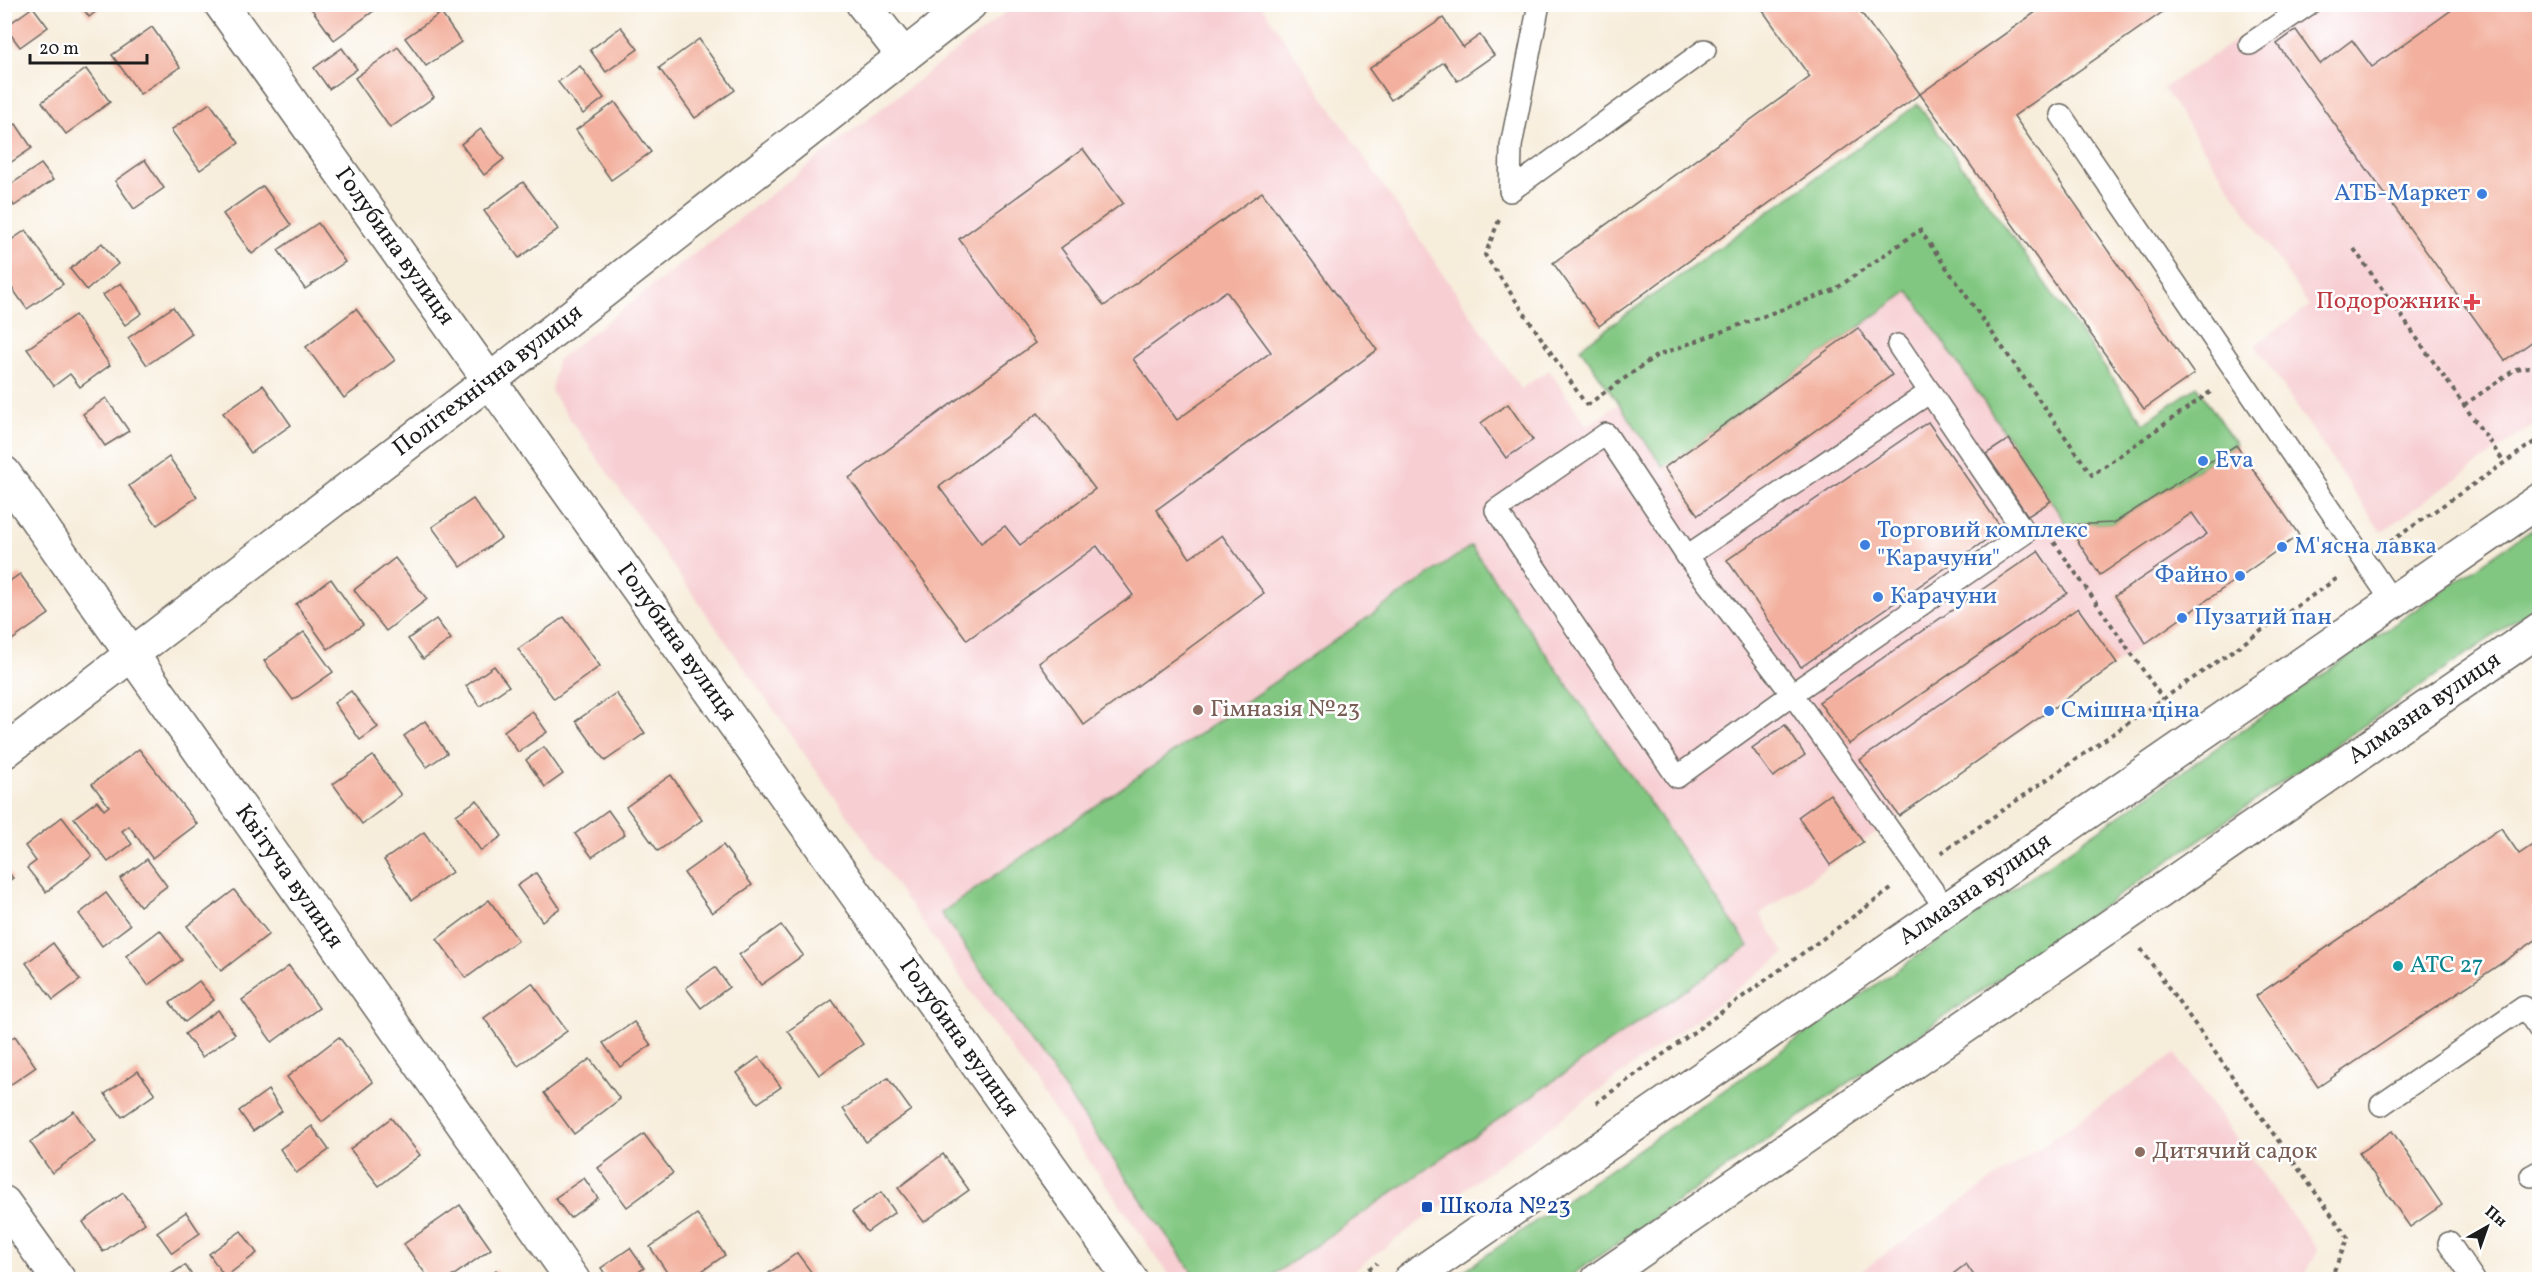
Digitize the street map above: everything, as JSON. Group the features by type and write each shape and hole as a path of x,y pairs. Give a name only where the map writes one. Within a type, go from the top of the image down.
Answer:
{"street":[{"name":"Голубина вулиця","path":"221,4 1131,1280"},
{"path":"863,4 904,56"},
{"name":"Політехнічна вулиця","path":"4,752 489,381 970,4"},
{"name":"Квітуча вулиця","path":"4,473 573,1280"},
{"name":"Алмазна вулиця","path":"1410,1280 2540,500"},
{"name":"Алмазна вулиця","path":"1598,1280 2540,629"},
{"path":"4,1203 59,1280"}],"lane":[{"path":"1510,190 1511,146 1539,4"},
{"path":"2250,44 2309,4"},
{"path":"1510,190 1705,50"},
{"path":"2061,115 2392,602"},
{"path":"1898,345 2025,533 1792,694 1677,777 1496,510 1606,434 1687,556 1792,694 1946,909"},
{"path":"1687,556 1930,392"},
{"path":"2381,1104 2524,1007 2540,1030"},
{"path":"2449,1243 2474,1280"}],"path":[{"path":"1510,190 1485,255 1606,434"},
{"path":"2354,249 2504,462"},
{"path":"2464,405 2516,369 2540,365"},
{"path":"2025,533 2052,538 2163,699"},
{"path":"2141,949 2348,1238 2330,1280"}],"shaded area":[{"name":"Гімназія №23","path":"1015,5 1261,5 1521,389 1549,370 1587,426 1619,404 1663,468 1910,291 2114,523 2236,445 2299,535 1760,914 1785,954 1342,1279 1172,1279 551,392 557,360"},
{"path":"2290,5 2539,5 2539,421 2381,532 2255,345 2309,306 2163,88"},
{"name":"Дитячий садок","path":"2175,1054 2318,1250 2302,1279 1848,1280"}],"green space":[{"path":"1918,104 2144,423 2197,386 2236,445 2114,523 2067,525 1909,291 1664,468 1580,348"},
{"path":"2539,524 2539,604 1566,1279 1452,1279"},
{"path":"1471,546 1749,946 1267,1279 1197,1279 941,913"}],"building":[{"path":"80,4 106,4 89,17"},
{"path":"308,4 377,4 379,7 334,40"},
{"path":"1758,4 1855,4 1920,94 1599,326 1553,263 1810,77"},
{"path":"2047,4 2174,4 2014,116 2194,374 2144,409 1920,94"},
{"path":"2460,4 2521,4 2523,8 2528,4 2540,4 2540,336 2505,361 2277,44 2296,30 2320,64 2352,40 2372,67"},
{"path":"33,7 48,27 20,47 5,27"},
{"path":"441,13 461,42 426,66 405,38"},
{"path":"1443,18 1463,47 1480,35 1494,55 1457,81 1444,62 1391,100 1369,69"},
{"path":"152,27 180,67 140,94 112,55"},
{"path":"621,27 638,49 606,72 590,50"},
{"path":"699,39 735,90 695,118 659,68"},
{"path":"398,47 434,97 390,128 355,78"},
{"path":"342,48 357,69 329,89 314,68"},
{"path":"580,66 604,98 583,114 558,82"},
{"path":"86,69 110,102 66,134 42,102"},
{"path":"615,102 651,152 611,180 576,130"},
{"path":"210,103 239,143 200,170 171,130"},
{"path":"16,124 32,148 4,167 4,132"},
{"path":"481,129 504,159 484,175 461,144"},
{"path":"1083,149 1123,203 1061,248 1104,306 1262,192 1377,350 1156,510 1190,558 1222,535 1264,593 1084,725 1039,663 1133,595 1097,546 967,640 849,478 1035,343 959,239","holes":["1226,291 1271,352 1177,420 1133,359","1038,413 1095,489 1020,545 1005,526 981,543 939,487"]},
{"path":"145,160 164,188 134,209 115,181"},
{"path":"41,164 53,180 14,206 4,189"},
{"path":"523,182 558,229 519,258 484,211"},
{"path":"263,186 291,225 252,254 223,214"},
{"path":"318,223 345,262 305,289 278,250"},
{"path":"26,230 63,284 27,309 4,277 4,245"},
{"path":"102,243 118,264 87,290 70,269"},
{"path":"121,283 142,313 125,325 103,295"},
{"path":"173,307 192,334 147,365 128,338"},
{"path":"356,309 395,360 344,398 306,347"},
{"path":"75,315 110,365 80,387 70,374 54,386 27,349"},
{"path":"1858,328 1892,375 1698,515 1664,468"},
{"path":"263,385 291,425 251,453 223,413"},
{"path":"106,398 129,431 105,446 83,414"},
{"path":"1508,404 1533,440 1506,458 1481,423"},
{"name":"Торговий комплекс \"Карачуни\"","path":"1928,422 2002,529 1801,667 1727,560"},
{"path":"2009,439 2051,501 2028,516 1986,454"},
{"path":"2236,445 2299,535 2146,643 2115,596 2207,534 2192,513 2100,575 2067,525 2114,523"},
{"path":"169,457 197,497 157,525 129,486"},
{"path":"473,499 501,538 461,567 432,527"},
{"path":"2038,551 2067,593 1849,744 1819,702"},
{"path":"395,558 427,599 386,631 354,590"},
{"path":"20,574 49,614 9,642 4,636 4,585"},
{"path":"331,579 363,625 328,649 296,604"},
{"path":"2078,608 2117,663 1899,816 1860,760"},
{"path":"564,617 600,666 554,699 518,649"},
{"path":"436,619 451,639 423,659 408,639"},
{"path":"304,632 333,672 293,700 264,661"},
{"path":"494,666 509,686 480,706 466,686"},
{"path":"351,691 378,727 360,740 334,703"},
{"path":"616,693 645,733 605,761 576,721"},
{"path":"532,711 547,732 518,752 504,731"},
{"path":"425,721 447,753 427,767 404,736"},
{"path":"1785,725 1805,755 1773,777 1752,748"},
{"path":"544,747 563,774 545,787 526,760"},
{"path":"139,749 197,824 152,858 129,826 122,831 132,844 108,862 74,818 97,801 104,810 109,806 92,784"},
{"path":"373,756 401,795 362,824 333,784"},
{"path":"671,775 702,820 658,851 626,807"},
{"path":"1830,794 1863,842 1830,865 1798,817"},
{"path":"477,800 502,836 481,851 456,815"},
{"path":"608,810 625,834 592,857 575,834"},
{"path":"62,817 92,856 46,892 27,868 36,861 25,846"},
{"name":"АТС 27","path":"2501,828 2519,854 2540,840 2540,937 2318,1087 2256,996"},
{"path":"424,832 452,872 412,900 384,860"},
{"path":"723,845 752,885 712,913 684,873"},
{"path":"147,859 167,886 140,906 120,879"},
{"path":"4,867 13,878 4,884"},
{"path":"536,873 560,908 542,921 517,886"},
{"path":"234,890 269,934 221,971 187,926"},
{"path":"106,893 130,925 102,946 79,914"},
{"path":"489,900 518,940 466,978 437,939"},
{"path":"781,925 803,955 761,985 739,955"},
{"path":"160,930 182,960 148,985 126,956"},
{"path":"53,943 80,980 53,1000 26,963"},
{"path":"289,966 319,1008 272,1042 242,1000"},
{"path":"715,967 729,987 701,1008 686,988"},
{"path":"199,981 214,1000 185,1022 170,1003"},
{"path":"532,983 567,1031 518,1066 484,1018"},
{"path":"832,1000 863,1044 819,1075 788,1031"},
{"path":"218,1010 235,1034 202,1057 185,1034"},
{"path":"634,1022 651,1045 620,1067 603,1043"},
{"path":"15,1036 36,1067 4,1089 4,1043"},
{"path":"339,1037 373,1082 322,1122 287,1077"},
{"path":"759,1057 781,1087 758,1103 737,1073"},
{"path":"590,1059 620,1099 574,1134 544,1093"},
{"path":"138,1071 155,1094 122,1117 105,1094"},
{"path":"888,1078 911,1110 866,1142 843,1109"},
{"path":"268,1090 282,1111 253,1131 239,1111"},
{"path":"74,1111 95,1142 52,1173 30,1142"},
{"path":"391,1118 420,1155 379,1186 350,1149"},
{"path":"312,1126 329,1150 296,1173 280,1149"},
{"path":"2392,1131 2442,1205 2410,1227 2359,1153"},
{"path":"644,1134 673,1173 627,1207 598,1168"},
{"path":"943,1154 969,1190 924,1222 898,1188"},
{"path":"584,1178 598,1198 570,1218 555,1198"},
{"path":"881,1192 895,1212 867,1232 852,1212"},
{"path":"123,1193 145,1223 103,1252 83,1222"},
{"path":"460,1205 491,1249 447,1280 430,1280 404,1244"},
{"path":"186,1212 200,1233 172,1253 157,1232"},
{"path":"697,1214 725,1255 689,1280 672,1280 650,1247"},
{"path":"241,1231 257,1253 225,1277 209,1254"},
{"path":"630,1248 644,1268 628,1280 609,1280 601,1268"},
{"path":"797,1253 812,1273 803,1280 774,1280 769,1273"},
{"path":"1966,1264 1977,1280 1945,1280"},
{"path":"185,1265 195,1280 162,1280"},
{"path":"496,1270 503,1280 483,1280"}],"place":[{"name":"АТБ-Маркет","path":"2482,194"},
{"name":"Подорожник","path":"2472,302"},
{"name":"Eva","path":"2203,461"},
{"name":"Торговий комплекс \"Карачуни\"","path":"1865,545"},
{"name":"М'ясна лавка","path":"2282,547"},
{"name":"Файно","path":"2240,576"},
{"name":"Карачуни","path":"1878,597"},
{"name":"Пузатий пан","path":"2182,618"},
{"name":"Гімназія №23","path":"1198,710"},
{"name":"Смішна ціна","path":"2049,711"},
{"name":"АТС 27","path":"2398,966"},
{"name":"Дитячий садок","path":"2140,1152"},
{"name":"Школа №23","path":"1427,1207"}]}
